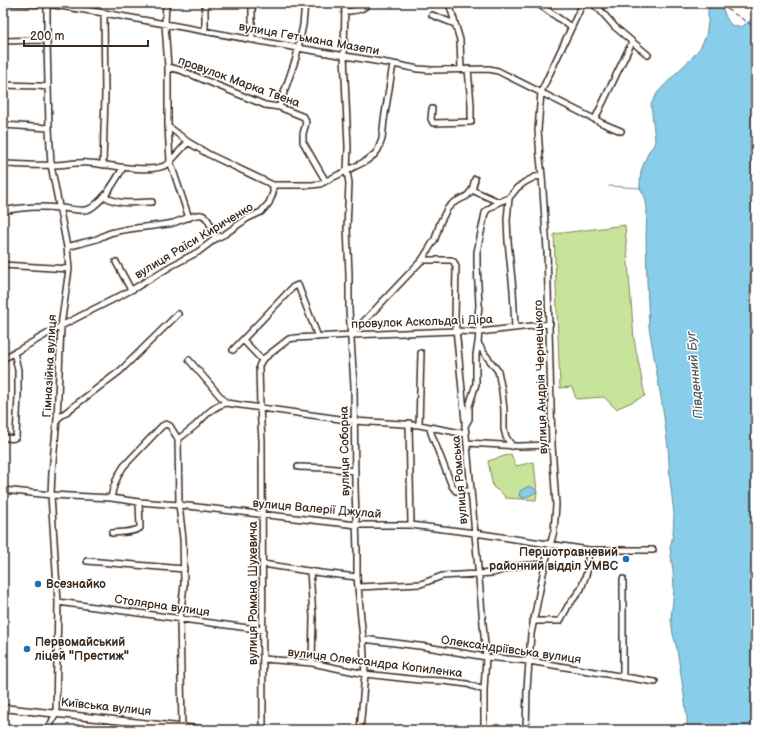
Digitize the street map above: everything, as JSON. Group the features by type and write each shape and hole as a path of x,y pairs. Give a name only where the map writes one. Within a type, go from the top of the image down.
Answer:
{"main road":[{"name":"Київська вулиця","path":"3,708 56,713 182,729 206,730"}],"street":[{"name":"вулиця Гетьмана Мазепи","path":"11,3 47,4 104,13 418,69 489,69 498,71 604,124 622,131"},
{"path":"166,3 165,24 168,67 168,127 170,161 189,218"},
{"path":"205,3 205,32"},
{"path":"252,3 252,40"},
{"path":"278,107 298,48 303,25 305,3"},
{"name":"вулиця Соборна","path":"345,3 344,55 348,147 347,171 349,183 349,309 354,385 357,577 363,639 364,674 360,730"},
{"path":"345,12 363,8 368,3"},
{"path":"450,3 460,40 461,69"},
{"path":"537,3 571,27"},
{"name":"вулиця Андрія Чернецького","path":"526,730 527,689 533,621 554,530 556,505 552,445 547,250 538,130 541,92 583,3"},
{"path":"592,3 615,27 648,55"},
{"name":"Гімназійна вулиця","path":"47,4 51,165 67,247 69,269 61,326 57,419 52,472 51,495 58,602 56,713 48,730"},
{"path":"103,165 105,94 104,13"},
{"path":"432,15 455,24"},
{"path":"3,41 47,40"},
{"path":"595,119 632,42"},
{"path":"168,127 188,142 208,154 273,185 320,184 325,180 366,161 378,150 382,139 393,64"},
{"name":"провулок Марка Твена","path":"168,67 180,70 265,105 278,107 306,118 307,122 303,135 303,142 325,180"},
{"path":"432,109 431,119 433,123 470,122 471,104 468,69"},
{"path":"3,85 48,87"},
{"path":"3,125 49,128"},
{"path":"3,164 51,165 89,163 123,168 155,168 166,165 188,142"},
{"path":"3,211 38,206 83,211 92,208 105,196 123,168"},
{"path":"515,327 514,290 507,220 509,198 516,188 525,182 535,177 542,176"},
{"path":"351,335 422,260 435,239 440,223 447,209 453,203 467,196 472,190 475,179"},
{"name":"вулиця Раїси Кириченко","path":"3,359 198,252 248,218 261,212 269,203 273,193 273,185"},
{"path":"472,190 499,202"},
{"path":"105,196 114,201 152,202"},
{"path":"465,426 469,419 469,406 476,384 476,354 479,332 477,252 485,212 499,202 509,198"},
{"path":"67,247 88,242 116,231 173,223 198,214 204,216 210,223 216,239"},
{"name":"вулиця Ромська","path":"422,260 451,260 454,262 456,267 455,318 486,657 484,730"},
{"name":"вулиця Раїси Кириченко","path":"116,262 131,290"},
{"path":"3,265 69,269"},
{"path":"233,350 288,293 298,285 318,337 290,339 262,360 243,340"},
{"path":"57,419 120,371 178,314"},
{"name":"провулок Аскольда і Діра","path":"318,337 456,331 479,332 550,324"},
{"path":"478,342 484,353 498,371 504,410 504,429 512,446"},
{"path":"3,438 12,439 16,437 18,370 14,352"},
{"path":"419,425 421,353"},
{"path":"189,360 226,403"},
{"name":"вулиця Романа Шухевича","path":"262,360 259,366 262,440 264,730"},
{"path":"178,439 194,427 212,409 226,403 354,421 419,425 466,434"},
{"path":"111,498 113,486 118,474 124,466 162,426 166,424 170,426 178,439 179,505 183,539 184,585 180,618 182,729"},
{"path":"409,424 411,525"},
{"path":"430,427 452,486 456,491 471,491"},
{"path":"467,443 512,446 552,445"},
{"path":"298,467 355,471"},
{"name":"вулиця Валерії Джулай","path":"3,490 51,495 111,498 357,525 411,525 589,550 653,550"},
{"path":"112,533 138,530 140,528 139,502"},
{"path":"533,621 560,621 568,606 581,589 586,572 589,550"},
{"path":"87,561 184,569"},
{"path":"263,564 357,577"},
{"path":"358,587 421,584 442,576 493,573 516,566 545,564"},
{"path":"310,571 312,663"},
{"path":"623,579 623,677"},
{"name":"Столярна вулиця","path":"58,602 263,630"},
{"name":"Олександріївська вулиця","path":"363,639 427,647 486,657 529,661 655,682"},
{"name":"вулиця Олександра Копиленка","path":"264,659 312,663 364,674 467,684 484,690"}],"green space":[{"path":"625,225 634,339 645,396 616,409 604,397 576,399 572,387 560,388 554,234"},
{"path":"511,454 516,466 534,462 537,492 536,500 505,498 503,494 493,487 488,461"}],"water":[{"name":"Південний Буг","path":"710,3 721,3 728,20 734,26 743,26 756,16 756,196 751,240 752,255 750,285 756,381 756,730 687,730 685,702 671,619 674,589 670,548 673,534 674,514 668,447 649,327 646,237 647,208 645,197 640,188 641,171 655,140 651,104 658,92 700,48 706,36"},
{"path":"529,486 537,492 524,498 519,496 520,491"}],"waterway":[{"path":"609,186 640,188"}],"railway":[{"path":"718,3 756,28"}],"place":[{"name":"Першотравневий районний відділ УМВС","path":"626,559"},
{"name":"Всезнайко","path":"38,584"},
{"name":"Первомайський ліцей \"Престиж\"","path":"27,649"}]}
